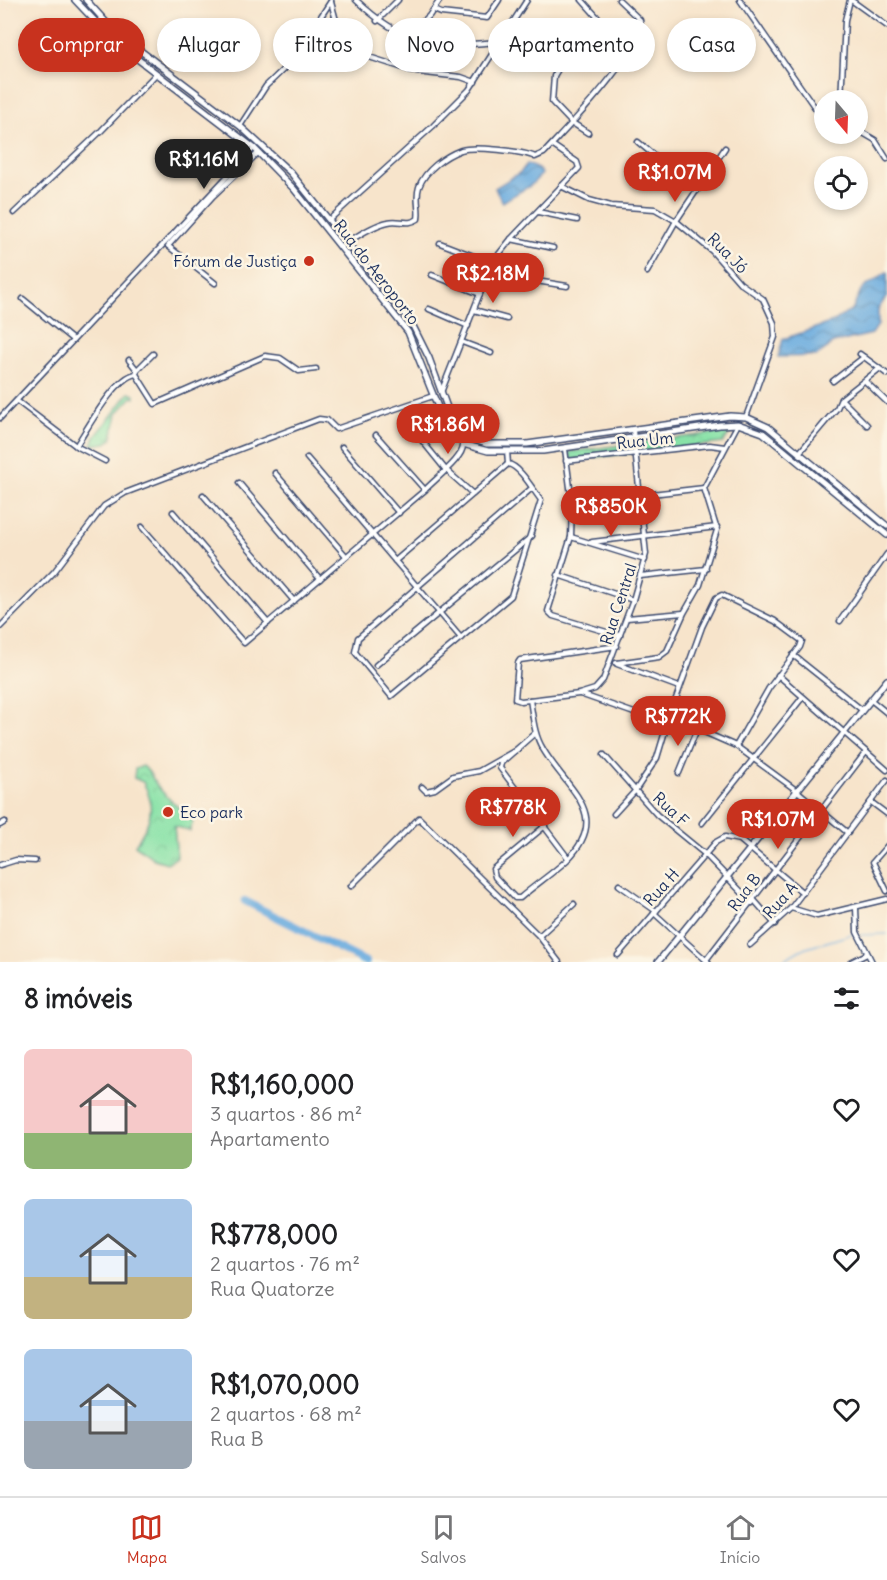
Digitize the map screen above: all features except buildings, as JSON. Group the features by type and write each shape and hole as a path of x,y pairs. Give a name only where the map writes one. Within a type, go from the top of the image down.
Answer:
{"main road":[{"name":"Rua do Aeroporto","path":"75,0 114,40 256,151 313,213 408,332 446,427 463,444"},
{"name":"Rua do Aeroporto","path":"86,0 113,30 240,126 291,173 411,322 429,358 457,429 468,438 487,444 545,442 735,416 747,417"},
{"path":"313,213 319,206"},
{"path":"421,361 429,358"},
{"path":"747,417 768,427 887,526"},
{"path":"463,444 480,450 565,449 738,424 763,433 887,535"},
{"path":"657,962 729,878 796,790 887,680"}],"street":[{"path":"356,0 377,21 385,25"},
{"path":"377,21 399,0"},
{"path":"426,18 440,0"},
{"path":"434,10 441,14 487,18 499,0"},
{"path":"515,18 527,0"},
{"path":"582,0 598,18"},
{"path":"619,0 638,18"},
{"path":"740,0 814,106"},
{"path":"842,90 845,20 851,0 887,26"},
{"path":"240,126 266,86 292,61 331,1"},
{"path":"331,1 338,28 369,57 416,72 461,76 475,82"},
{"path":"330,219 433,126 475,82 488,59"},
{"path":"556,72 552,102 571,122 588,133"},
{"path":"348,242 389,221 407,223 418,219 416,202 420,184 439,163 462,150 540,156 615,72"},
{"path":"14,213 101,131 156,74"},
{"path":"868,135 875,140 887,159"},
{"path":"638,142 697,190"},
{"path":"441,391 492,263 511,239 579,166 552,145"},
{"path":"646,272 676,221 726,148"},
{"path":"214,283 168,246 256,151"},
{"path":"0,418 256,151"},
{"name":"Rua Jó","path":"561,186 589,200 611,206 654,209 676,221 712,251 740,283 763,299 774,323 775,337 747,417"},
{"path":"538,212 578,220"},
{"path":"511,239 553,248"},
{"path":"440,243 492,263"},
{"path":"488,273 567,286"},
{"path":"432,274 480,294"},
{"path":"23,299 73,340"},
{"path":"429,309 468,326"},
{"path":"474,310 507,319"},
{"path":"462,342 491,353"},
{"path":"76,446 112,393 128,376 137,372 153,354"},
{"path":"129,360 155,404 265,356 280,358 299,371 316,369"},
{"path":"833,381 862,356 887,374"},
{"path":"799,453 837,408 841,399 879,369"},
{"path":"866,381 887,402"},
{"path":"0,627 54,572 104,506 125,493 319,419 327,420 336,429 434,396"},
{"path":"841,399 867,425"},
{"path":"17,401 76,446 105,461"},
{"path":"613,662 665,654 706,569 717,527 704,488 738,424"},
{"path":"411,427 445,469 473,494"},
{"name":"Rua Central","path":"530,700 579,694 600,686 613,662 645,560 633,430"},
{"path":"376,435 425,490"},
{"path":"142,527 242,642 246,642 425,490 445,469 461,457 465,451 463,444"},
{"name":"Rua Um","path":"566,461 710,445 725,447"},
{"path":"342,447 399,513"},
{"path":"565,449 572,503 571,537 547,607 550,614 620,636"},
{"path":"507,451 508,464"},
{"path":"307,458 461,638"},
{"path":"508,464 514,466 532,489 541,504 511,596 393,696 389,694 355,652 355,646 366,628 417,588 532,489"},
{"path":"395,561 508,464"},
{"path":"275,473 346,556"},
{"path":"239,483 320,579"},
{"path":"572,503 704,488"},
{"path":"203,495 294,601"},
{"path":"173,512 268,623"},
{"path":"592,542 717,527"},
{"path":"376,665 523,541 532,536"},
{"path":"571,537 645,560"},
{"path":"840,621 887,554"},
{"path":"640,576 706,569"},
{"path":"558,575 633,600"},
{"path":"614,814 635,791 657,758 679,687 711,608 716,598 724,596 775,621 800,639 802,645 778,675 736,746"},
{"path":"627,618 684,613"},
{"path":"545,826 493,871 495,877 518,898 568,859 584,836 588,814 584,805 542,748 536,733 530,700 517,700 514,696 518,663 523,659 617,646"},
{"path":"793,655 862,710"},
{"path":"613,662 679,687"},
{"path":"778,675 887,770"},
{"path":"579,694 697,729 736,746 796,790 848,833"},
{"path":"702,823 802,698"},
{"path":"871,699 887,713"},
{"path":"679,773 697,729"},
{"path":"536,733 501,763 500,768 568,859"},
{"path":"422,787 426,791 435,789 453,777 479,771 511,750 521,748"},
{"name":"Rua B","path":"707,961 866,752"},
{"name":"Rua F","path":"604,755 665,822 706,855 775,924"},
{"name":"Rua A","path":"750,945 791,908 887,780"},
{"path":"870,802 887,814"},
{"path":"351,886 419,818 538,936 559,962"},
{"path":"0,825 5,822"},
{"name":"Rua H","path":"618,955 706,855 725,837 734,837 751,850"},
{"path":"887,846 873,862 887,891"},
{"path":"751,850 803,893"},
{"path":"0,865 16,860 35,861"},
{"path":"619,885 655,912 707,961"},
{"path":"791,908 817,916 887,899"},
{"path":"538,936 574,904"},
{"path":"856,908 857,932 872,962"},
{"path":"851,962 867,954"}],"green space":[{"path":"129,393 135,395 135,398 132,397 117,413 112,439 106,443 92,445 95,437"},
{"path":"731,431 723,443 571,460 569,452"},
{"name":"Eco park","path":"143,766 163,792 193,821 190,831 174,826 177,857 167,863 154,859 135,845 145,830 151,807 143,782 134,778 135,769"}],"water":[{"path":"527,164 538,169 542,174 530,186 502,202 495,188 521,172"},
{"path":"887,272 887,296 878,309 878,325 872,334 833,343 817,356 778,357 783,339 833,322 853,309 861,290"}],"waterway":[{"path":"245,901 366,962"},
{"path":"779,962 800,950 856,933"},
{"path":"861,935 887,934"}],"place":[{"name":"Fórum de Justiça","path":"309,261"},
{"name":"Eco park","path":"168,812"}]}
